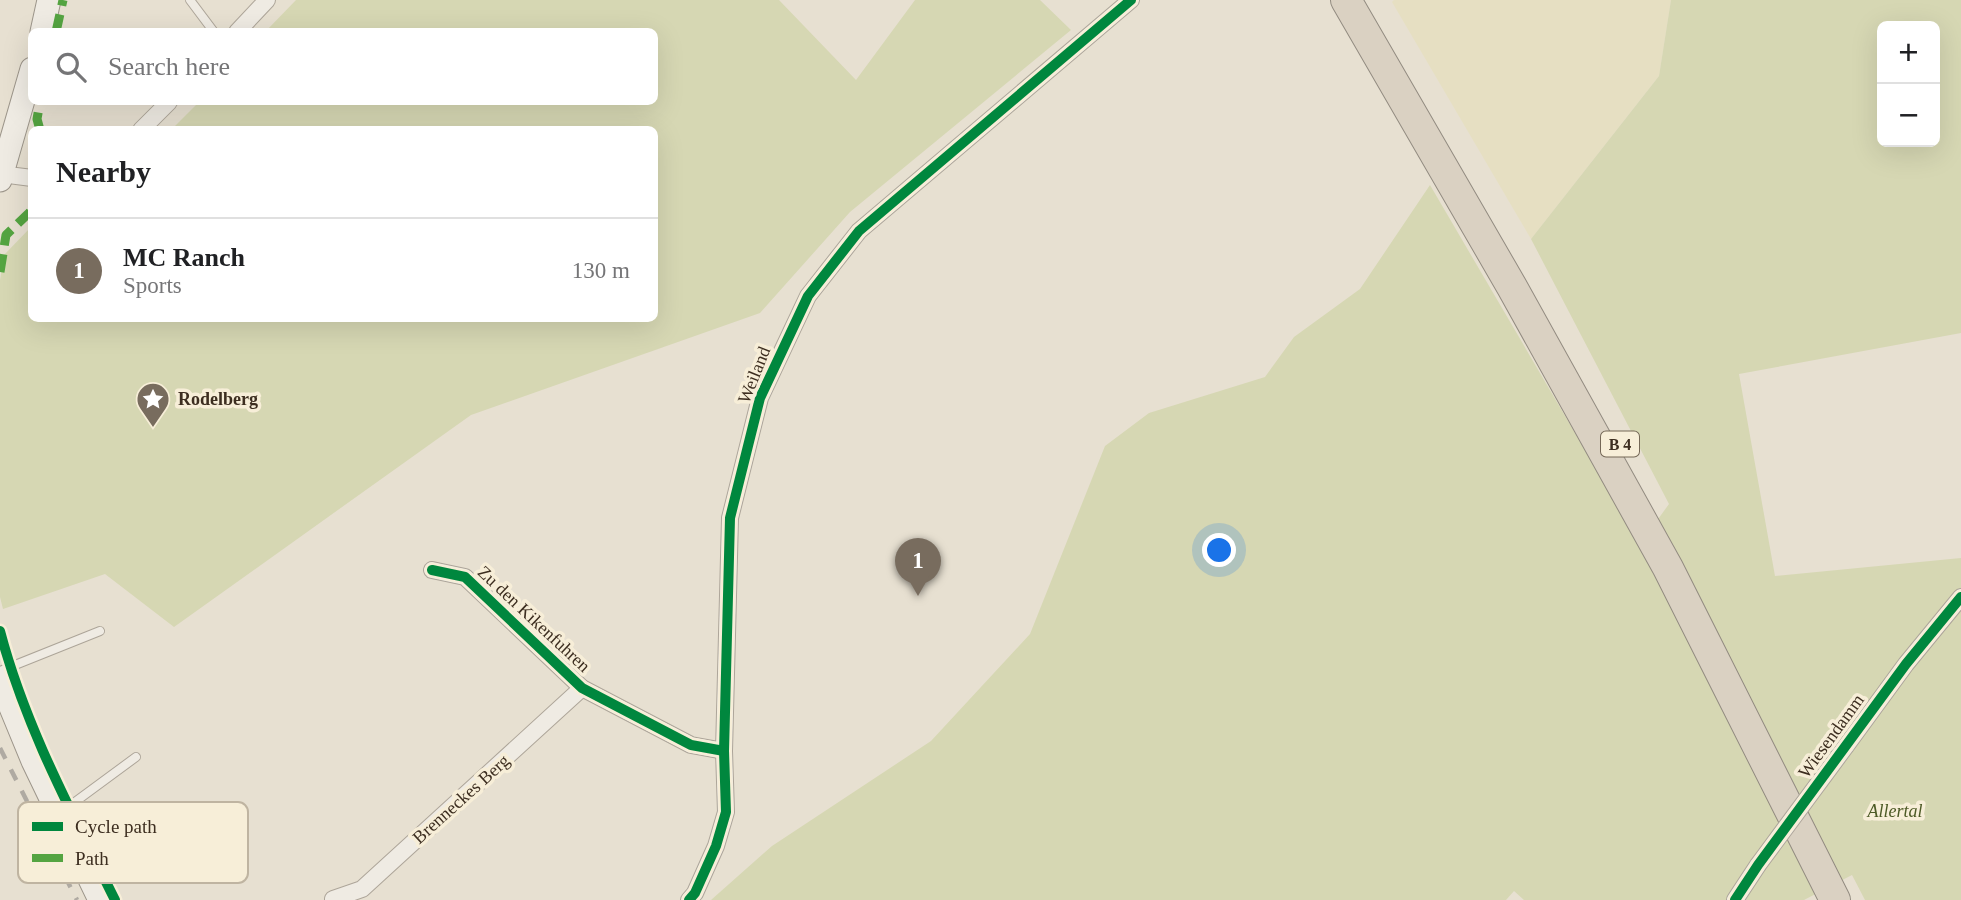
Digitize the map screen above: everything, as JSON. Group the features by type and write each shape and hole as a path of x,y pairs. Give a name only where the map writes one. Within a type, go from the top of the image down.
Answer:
{"highway":[{"name":"B 4","path":"1346,0 1532,323 1668,568 1835,900"},
{"name":"B 4","path":"1366,0 1529,279 1683,561 1850,900"}],"street":[{"path":"43,28 49,0"},
{"path":"240,28 267,0"},
{"name":"Weiland","path":"689,900 695,893 716,846 726,812 724,751 730,519 761,398 808,296 859,230 1131,0"},
{"path":"28,83 1,176 28,178"},
{"path":"145,126 166,105"},
{"name":"Zu den Kikenfuhren","path":"432,570 465,577 583,688 691,745 724,751"},
{"name":"Wiesendamm","path":"1735,900 1906,663 1961,597"},
{"path":"0,681 52,802"},
{"name":"Brenneckes Berg","path":"333,899 362,889 583,688"}],"lane":[{"path":"190,0 211,28"},
{"path":"0,671 100,631"},
{"path":"74,802 136,757"}],"shaded area":[{"path":"1671,0 1659,76 1531,239 1392,2"}],"green space":[{"path":"296,0 779,0 856,80 915,0 1040,0 1071,30 850,212 760,313 471,415 174,627 105,574 3,609 0,597 0,280 4,255 28,230 28,322 658,322 658,126 175,126 196,105 658,105 658,28 269,28"},
{"name":"Allertal","path":"1671,0 1961,0 1961,333 1739,374 1775,576 1961,558 1961,900 1865,900 1852,875 1804,900 1524,900 1514,891 1506,900 711,900 772,846 931,741 1030,634 1105,446 1149,413 1265,377 1294,337 1360,289 1430,185 1640,544 1669,504 1531,239 1659,76"}],"railway":[{"path":"0,748 27,802"},
{"path":"68,883 77,900"}],"marked path":[{"path":"57,28 63,0"},
{"path":"39,105 39,126"},
{"path":"0,272 6,235 28,214"}],"cycle path":[{"path":"689,900 695,893 716,846 726,812 724,751 730,518 760,398 808,296 859,231 1131,0"},
{"path":"432,570 465,577 582,688 691,745 724,751"},
{"path":"1735,900 1906,664 1961,597"},
{"path":"0,631 22,701 66,802"},
{"path":"106,883 115,900"}],"place":[{"name":"Rodelberg","path":"153,429"},
{"name":"MC Ranch","path":"918,596"}]}
